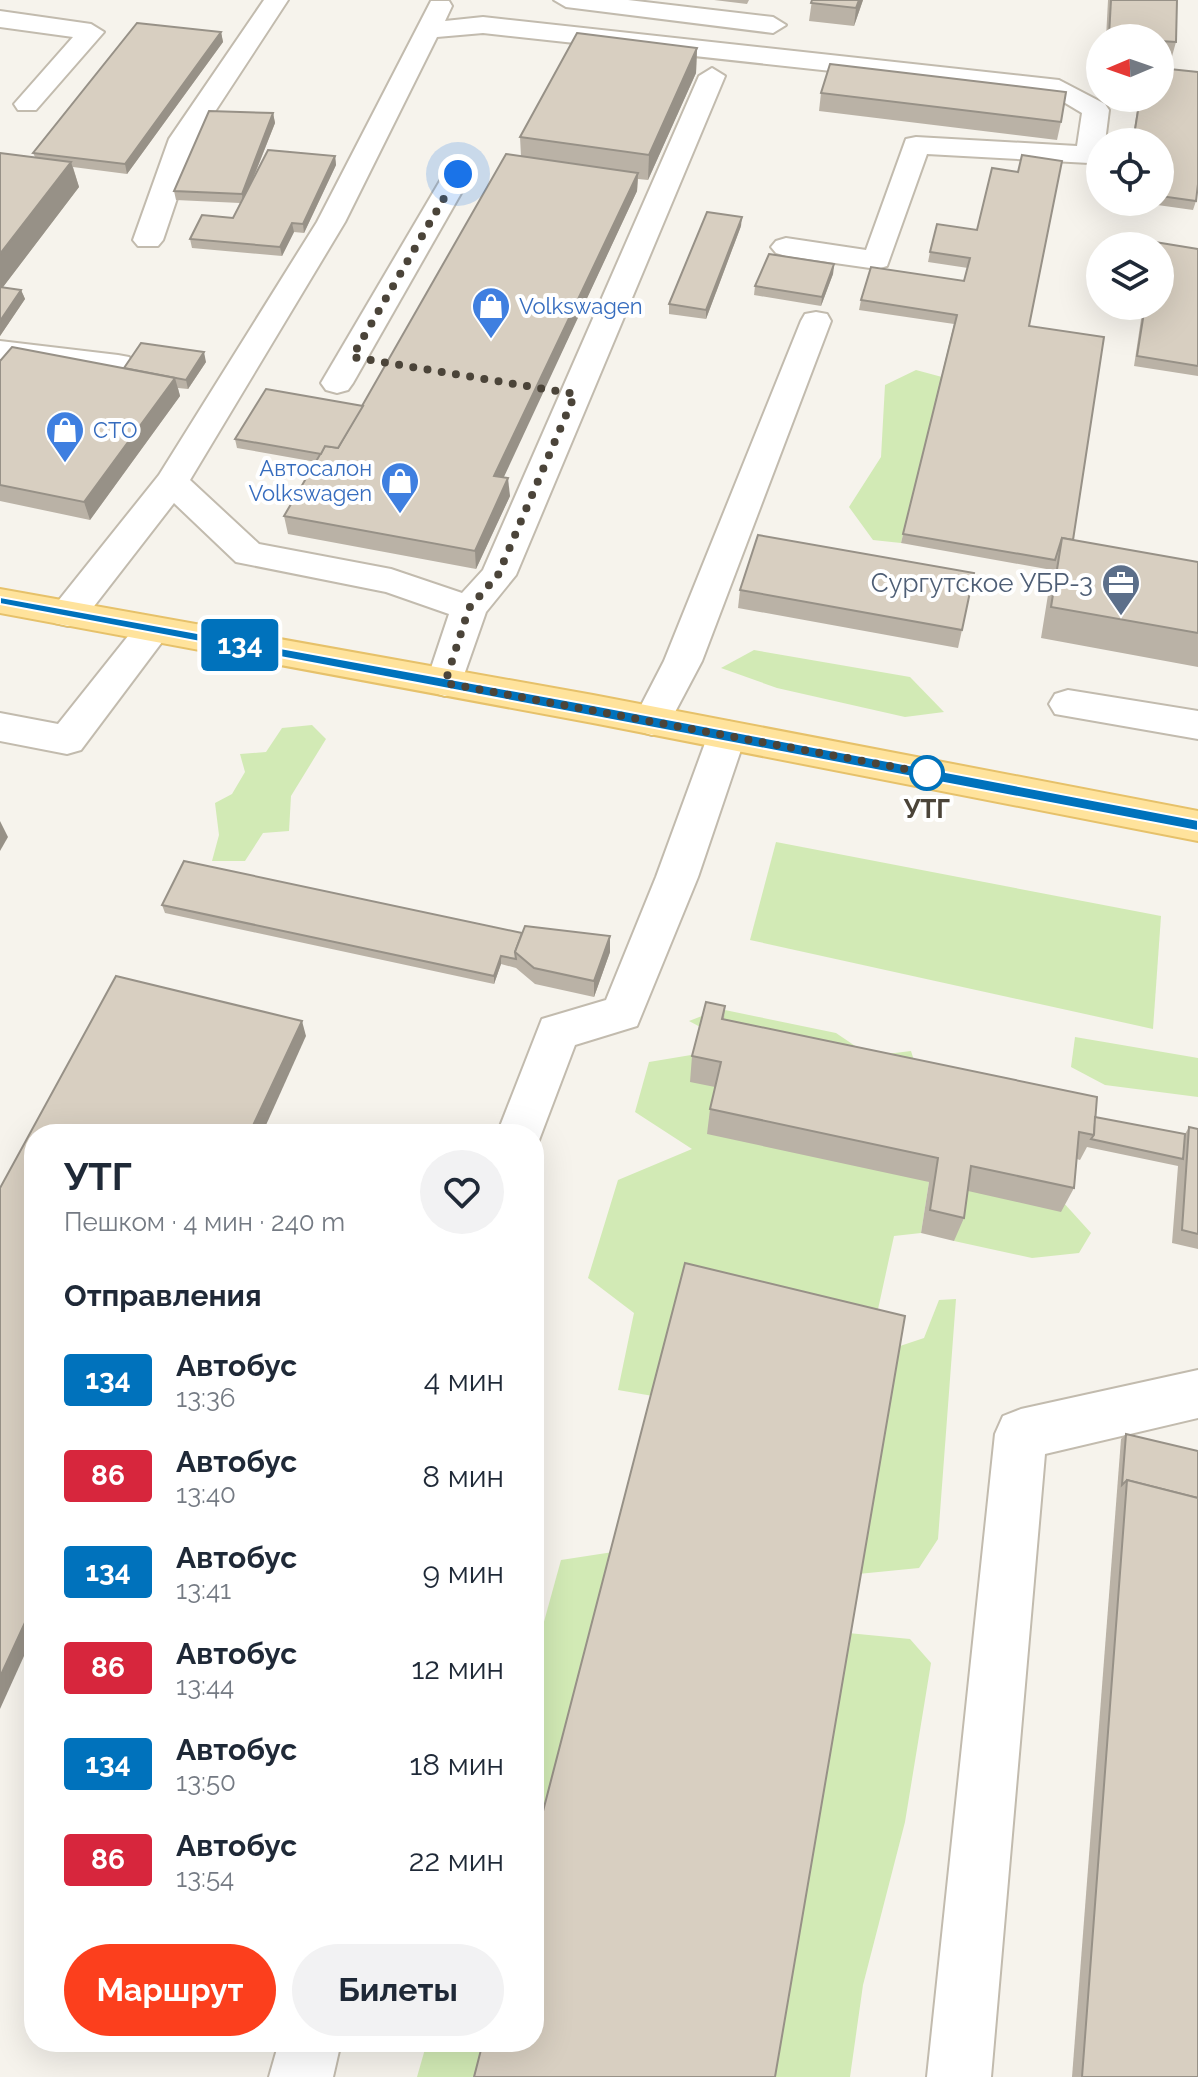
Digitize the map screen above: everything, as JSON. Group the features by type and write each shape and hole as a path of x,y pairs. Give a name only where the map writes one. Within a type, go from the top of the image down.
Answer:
{"main road":[{"path":"0,601 727,735 1198,826"}],"lane":[{"path":"148,240 183,139 276,0"},
{"path":"68,614 172,482 331,222 443,0"},
{"path":"566,0 773,25"},
{"path":"0,19 91,32 27,104"},
{"path":"426,30 483,25 1059,88 1096,110 1089,155 916,145 877,260 786,247"},
{"path":"445,683 469,608 498,575 560,391 631,233 712,76"},
{"path":"383,362 344,370 458,174"},
{"path":"422,237 452,242"},
{"path":"652,721 683,661 816,321"},
{"path":"0,350 118,364"},
{"path":"172,482 248,554 391,581 469,608"},
{"path":"0,727 67,740 153,630"},
{"path":"1068,704 1198,725"},
{"path":"524,1124 558,1032 622,1013 677,877 727,735"},
{"path":"959,2077 1021,1434 1198,1394"},
{"path":"301,2077 307,2052"}],"green space":[{"path":"916,370 942,377 901,543 873,540 849,507 881,457 885,385"},
{"path":"754,650 910,677 944,712 905,717 777,688 721,668"},
{"path":"312,725 326,739 291,796 289,831 263,833 245,861 212,861 219,835 215,803 232,794 245,772 240,754 266,752 282,728"},
{"path":"776,842 1161,916 1153,1029 750,940"},
{"path":"720,1009 836,1033 870,1056 911,1051 923,1089 704,1029 689,1021"},
{"path":"1075,1037 1198,1058 1198,1097 1105,1085 1071,1067"},
{"path":"697,1054 718,1088 929,1182 921,1233 894,1236 875,1323 653,1396 618,1390 634,1313 588,1278 618,1180 692,1149 635,1112 649,1062"},
{"path":"961,1190 1062,1201 1091,1233 1079,1253 1032,1258 954,1241"},
{"path":"956,1299 938,1539 919,1568 858,1574 897,1347 924,1338 939,1300"},
{"path":"613,1552 544,1818 544,1622 561,1560"},
{"path":"848,1633 910,1639 931,1663 905,1822 863,1985 850,2077 771,2077"},
{"path":"424,2052 483,2052 477,2077 417,2077"}],"building":[{"path":"812,0 859,0 856,8 811,3"},
{"path":"1111,0 1177,0 1176,42 1174,24 1110,24"},
{"path":"137,23 221,32 125,164 33,153"},
{"path":"577,33 697,48 649,155 520,137"},
{"path":"830,64 1066,92 1061,122 821,93"},
{"path":"1174,69 1198,72 1196,201 1174,198 1174,128 1135,128 1138,112 1174,112"},
{"path":"209,111 273,113 242,194 174,191"},
{"path":"268,150 335,156 303,224 292,223 280,247 190,239 202,215 233,218"},
{"path":"0,153 71,162 0,254"},
{"path":"506,154 638,173 494,476 508,478 475,551 284,516 325,446 338,448"},
{"path":"1022,155 1062,161 1029,326 1104,337 1073,540 1062,538 1055,560 903,534 957,315 861,300 871,267 964,281 970,258 930,252 937,224 977,230 992,168 1018,172"},
{"path":"707,212 742,217 706,310 669,304"},
{"path":"1174,245 1198,249 1198,366 1137,356 1143,320 1174,320"},
{"path":"769,254 834,264 822,297 755,286"},
{"path":"0,287 21,290 0,321"},
{"path":"141,343 204,352 186,380 124,368"},
{"path":"12,347 175,378 84,502 0,485 0,361"},
{"path":"266,389 363,406 338,448 325,446 321,454 235,439"},
{"path":"758,535 974,573 962,630 740,590"},
{"path":"1062,538 1198,562 1198,633 1051,607"},
{"path":"184,861 522,933 515,952 516,959 501,956 494,976 162,905"},
{"path":"525,926 610,936 594,981 534,968 515,952"},
{"path":"116,976 302,1021 254,1124 35,1124"},
{"path":"706,1002 725,1006 722,1019 1097,1097 1094,1135 1079,1132 1074,1188 971,1166 964,1218 930,1210 938,1158 710,1109 721,1062 692,1056"},
{"path":"1095,1117 1185,1134 1183,1159 1091,1139"},
{"path":"1189,1127 1198,1129 1198,1234 1182,1230"},
{"path":"24,1144 24,1625 0,1677 0,1188"},
{"path":"685,1263 905,1316 775,2077 474,2077 480,2052 544,2052 544,1807"},
{"path":"1126,1434 1198,1451 1198,1498 1127,1480 1122,1485"},
{"path":"1127,1480 1198,1498 1198,2077 1082,2077"}],"bus line":[{"name":"134","path":"0,601 593,709 1198,826"}],"place":[{"name":"Volkswagen","path":"491,340"},
{"name":"СТО","path":"65,464"},
{"name":"Автосалон Volkswagen","path":"400,515"},
{"name":"Сургутское УБР-3","path":"1121,617"},
{"name":"УТГ","path":"927,773"}],"route":[{"path":"458,174 352,357 575,394 498,575 469,608 445,683 938,775 927,773"}]}
